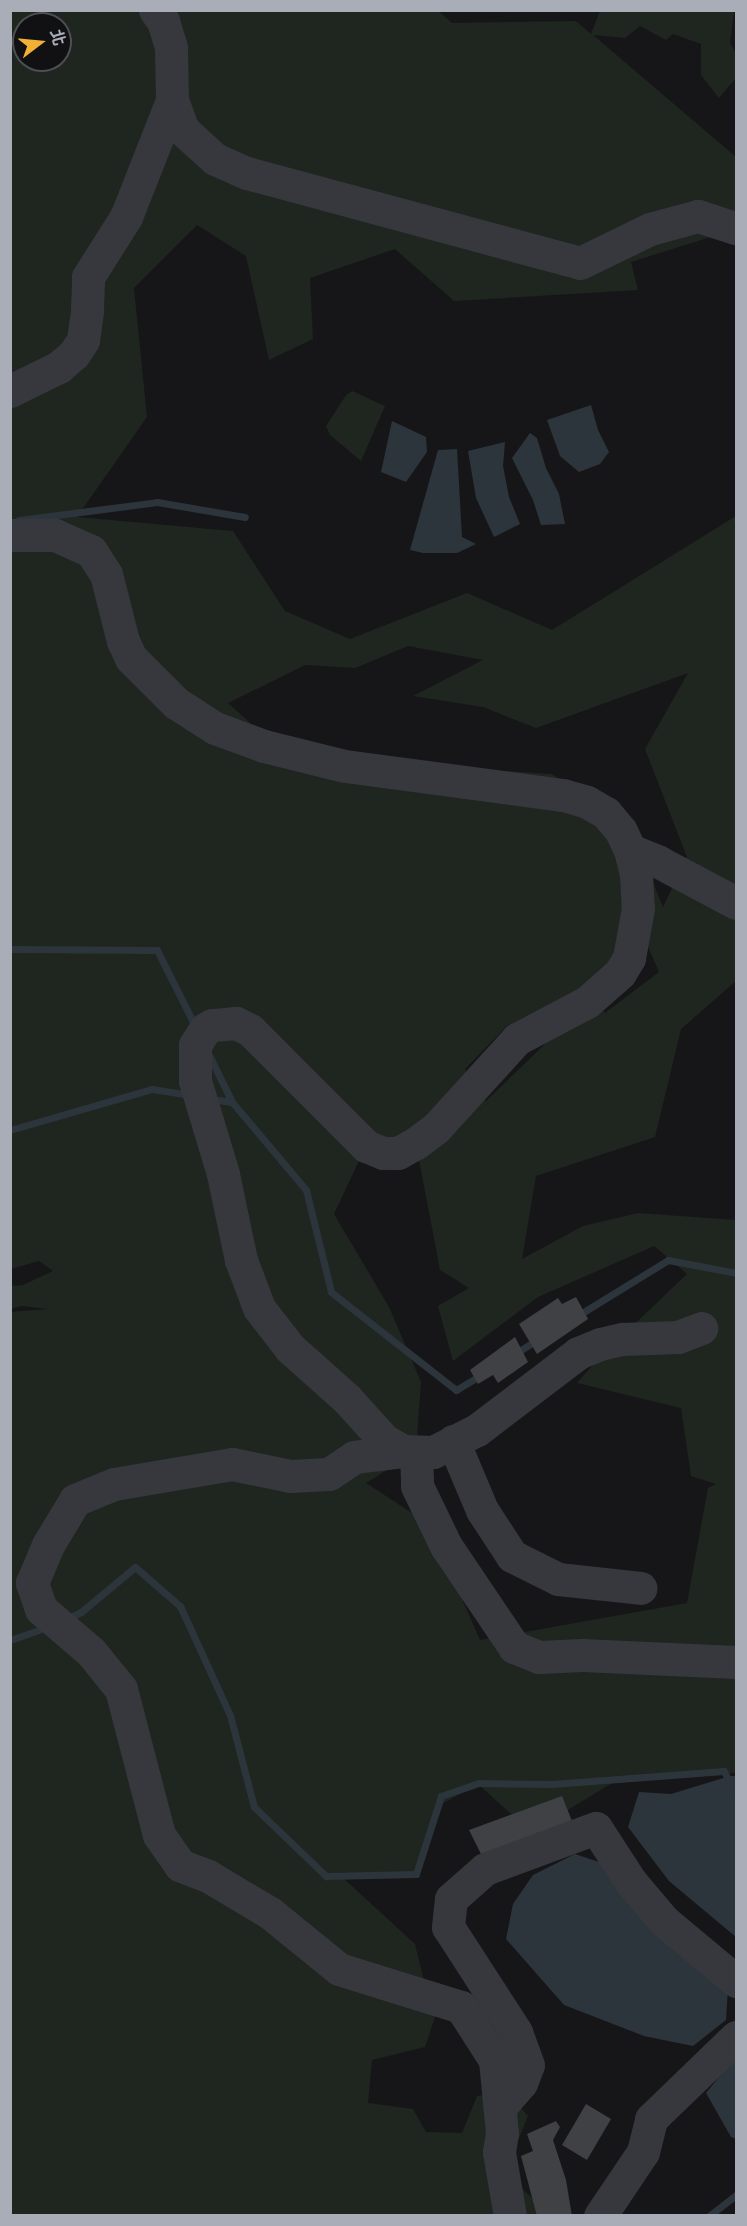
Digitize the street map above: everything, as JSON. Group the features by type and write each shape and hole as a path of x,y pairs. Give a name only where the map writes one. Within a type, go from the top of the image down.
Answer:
{"street":[{"path":"155,10 163,21 171,48 172,100 183,130 215,159 247,174 580,263 650,229 698,216 736,228"},
{"path":"10,392 59,367 74,354 83,340 88,276 126,217 172,100"},
{"path":"10,535 55,536 91,551 101,564 110,583 123,641 131,658 183,710 225,734 345,766 563,795 587,802 606,813 621,831 630,850 636,874 638,908 629,958 620,973 587,1002 517,1039 436,1128 398,1153 383,1153 366,1146 250,1030 236,1023 212,1025 206,1029 195,1045 195,1081 223,1173 241,1260 255,1300 290,1348 347,1399 384,1440 410,1452"},
{"path":"630,850 659,862 736,903"},
{"path":"510,2216 499,2152 502,2133 495,2060 461,2007 339,1969 270,1913 208,1876 180,1865 159,1836 121,1689 91,1652 41,1609 32,1583 48,1545 75,1500 114,1484 232,1464 290,1476 329,1474 354,1457 433,1452 477,1430 578,1353 622,1338 678,1337 701,1328"},
{"path":"453,1441 482,1510 512,1557 558,1579 641,1588"},
{"path":"410,1452 417,1486 446,1546 514,1647 539,1657 582,1655 736,1662"},
{"path":"500,2107 520,2083 528,2066 516,2032 448,1927 451,1899 485,1869 596,1828 631,1882 664,1921 736,1981"},
{"path":"600,2216 643,2152 651,2119 736,2037"}],"shaded area":[{"path":"437,10 452,23 576,21 591,34 600,11 734,11 730,43 736,53 736,78 719,98 701,75 701,44 673,34 666,40 640,26 625,38 593,35 736,157 736,229 631,262 638,290 454,301 395,249 310,278 313,339 269,360 246,256 197,225 134,288 147,417 77,517 233,531 285,611 350,639 467,593 552,630 736,516 736,981 681,1029 655,1137 536,1176 522,1259 583,1226 638,1213 736,1220 736,1773 619,1779 531,1832 478,1784 438,1806 416,1874 341,1876 415,1944 429,2002 439,2005 425,2047 372,2060 368,2103 413,2109 426,2132 462,2133 477,2096 506,2091 528,2116 513,2153 520,2187 552,2215 11,2215 10,1312 48,1309 21,1306 11,1309 10,1286 23,1285 53,1271 39,1261 11,1269 11,11","holes":["408,646 483,660 413,696 483,707 536,728 688,673 645,749 687,857 663,907 630,827 552,774 289,758 228,703 305,665 355,668","647,944 659,972 605,1013 586,984","508,1025 547,1042 486,1101 465,1069","416,1144 440,1270 469,1288 438,1306 453,1361 538,1297 654,1246 687,1274 601,1356 577,1383 681,1408 691,1476 716,1484 708,1488 687,1603 480,1640 429,1524 366,1483 416,1452 421,1382 389,1307 334,1214 366,1146"]},
{"path":"352,391 385,406 361,461 330,435 326,426 346,395"},
{"path":"591,405 598,430 609,452 600,464 579,472 560,456 547,420"},
{"path":"392,421 426,437 427,452 406,482 381,472"},
{"path":"530,433 537,438 546,468 559,494 565,524 541,525 533,500 512,458"},
{"path":"505,442 503,466 509,497 520,524 494,537 476,498 468,451"},
{"path":"457,449 462,537 476,544 457,553 423,553 410,550 438,450"},
{"path":"736,1776 736,1937 669,1881 628,1827 639,1792 671,1794"},
{"path":"575,1854 605,1864 728,1988 726,2020 693,2046 644,2036 564,2005 506,1939 513,1904 533,1875"},
{"path":"736,2056 736,2139 731,2137 706,2093"}],"building":[{"path":"576,1297 588,1319 537,1354 519,1324 558,1298 562,1304"},
{"path":"515,1337 528,1362 498,1383 493,1375 478,1384 470,1370"},
{"path":"562,1796 574,1826 485,1862 469,1830"},
{"path":"586,2104 611,2119 587,2160 562,2145"},
{"path":"556,2121 560,2127 553,2140 566,2180 572,2216 537,2216 521,2156 533,2151 527,2134"}],"waterway":[{"path":"19,520 157,502 245,517"},
{"path":"10,949 157,950 195,1026"},
{"path":"208,1053 232,1102 306,1190 331,1292 456,1390 481,1375"},
{"path":"10,1130 152,1089 191,1095"},
{"path":"211,1099 232,1102"},
{"path":"577,1316 668,1260 736,1273"},
{"path":"516,1353 537,1340"},
{"path":"66,1619 81,1612 135,1567 180,1606 230,1715 254,1807 326,1876 416,1874 441,1796 478,1783 552,1784 724,1771 736,1796"},
{"path":"10,1640 47,1627"},
{"path":"709,2216 736,2195"}]}
